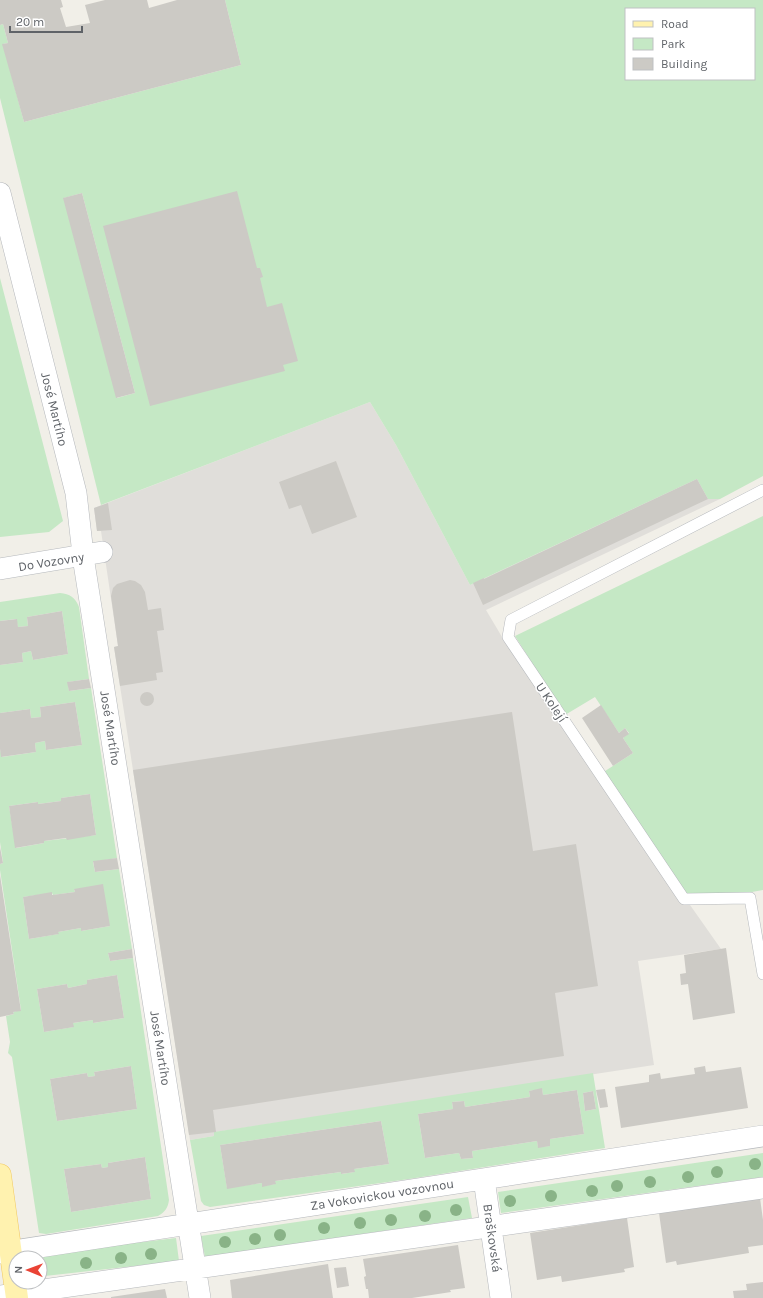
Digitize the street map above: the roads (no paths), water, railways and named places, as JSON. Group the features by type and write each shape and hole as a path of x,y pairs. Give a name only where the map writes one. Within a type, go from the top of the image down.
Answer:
{"main road":[{"path":"0,1175 5,1252 11,1296"}],"street":[{"name":"José Martího","path":"0,193 76,493 93,554 200,1298"},
{"name":"Do Vozovny","path":"0,569 93,554"},
{"name":"Za Vokovickou vozovnou","path":"5,1252 763,1136"},
{"name":"Braškovská","path":"484,1179 501,1298"},
{"path":"11,1296 763,1188"}],"lane":[{"name":"U Kolejí","path":"763,490 511,620 508,636 684,899 750,898 763,974"}]}
